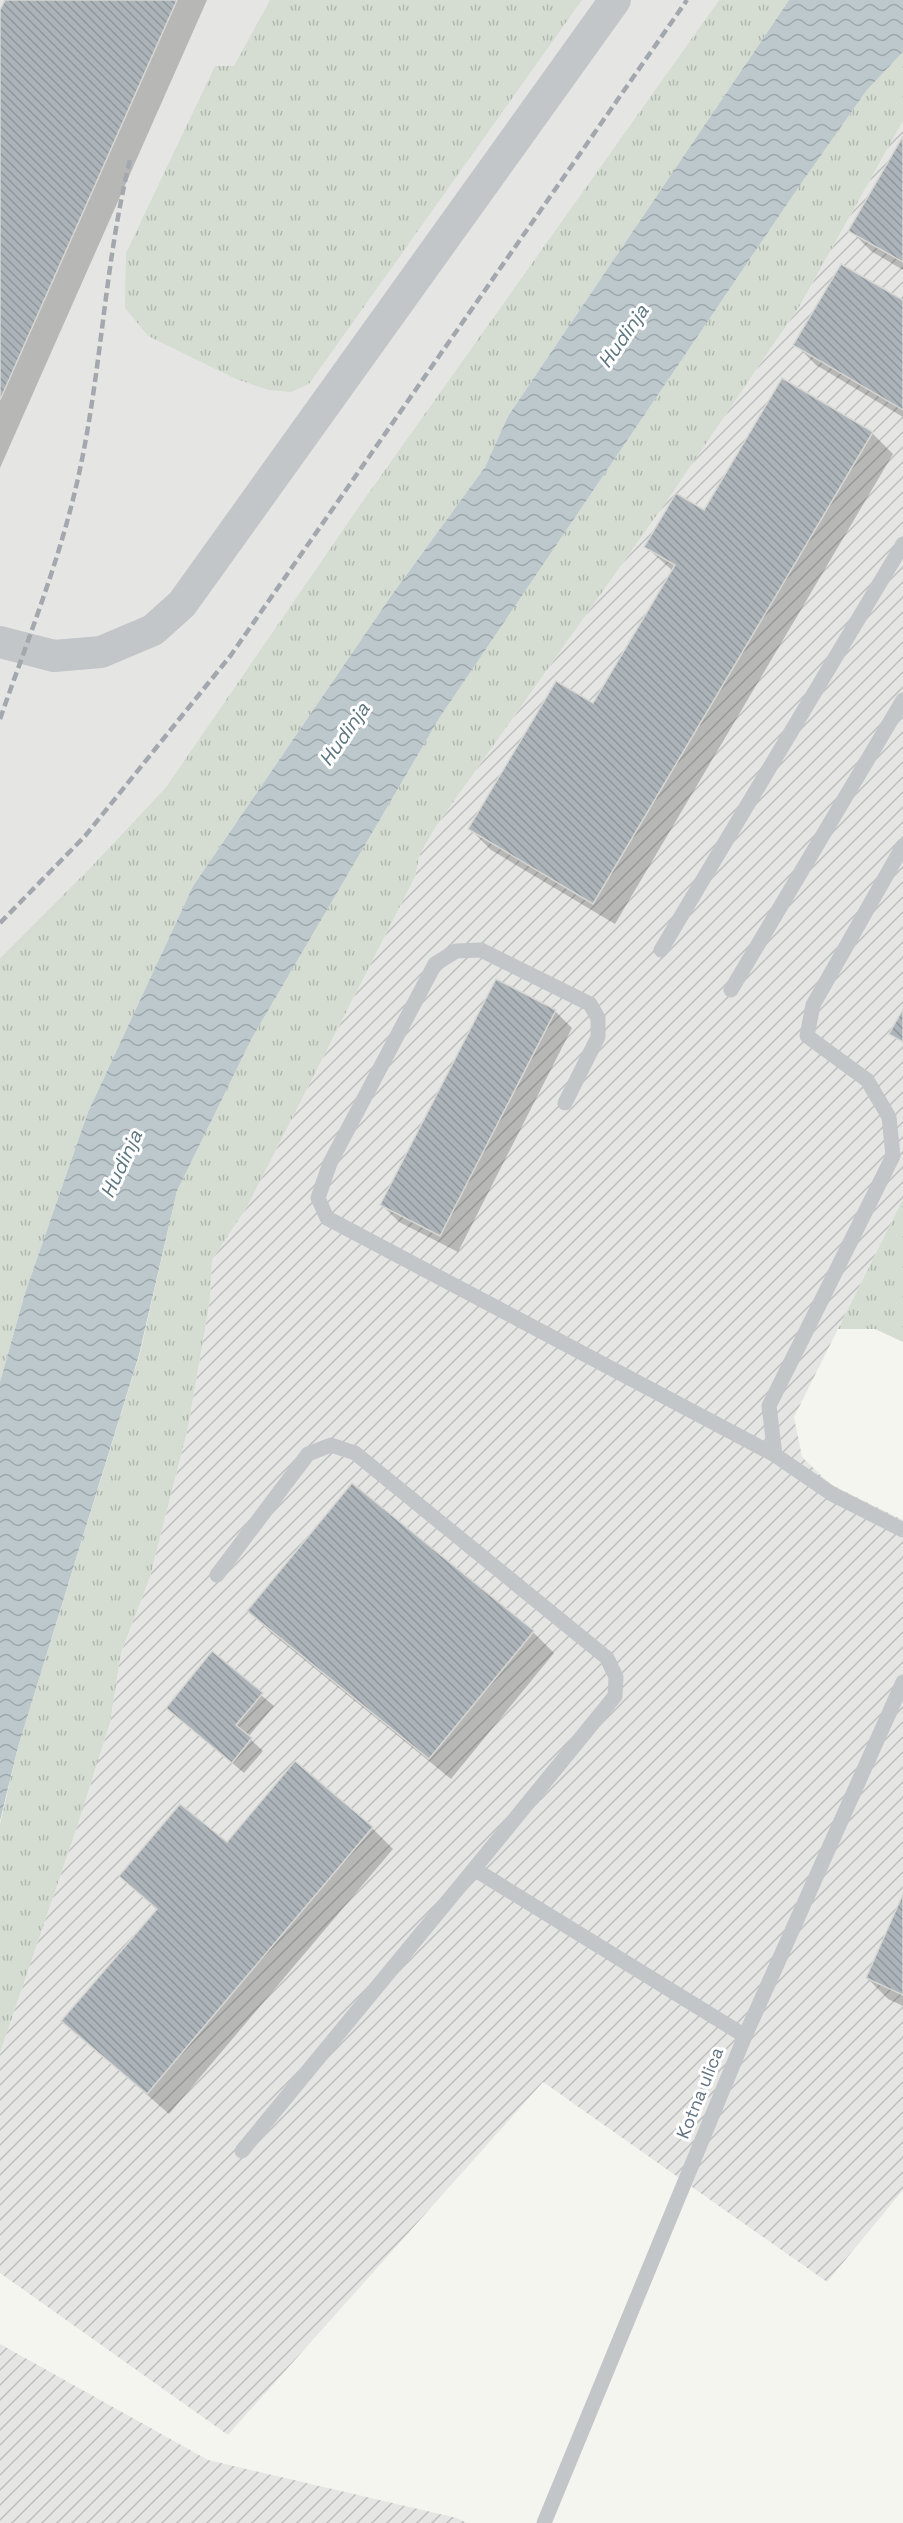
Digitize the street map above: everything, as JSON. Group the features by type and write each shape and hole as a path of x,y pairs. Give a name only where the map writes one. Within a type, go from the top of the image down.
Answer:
{"street":[{"path":"0,642 54,656 101,652 153,630 182,604 615,0"}],"lane":[{"path":"661,950 903,544"},
{"path":"731,990 903,700"},
{"path":"775,1455 769,1406 893,1156 889,1117 867,1080 807,1036 813,1005 903,846"},
{"path":"565,1103 598,1037 598,1018 590,1004 481,950 456,951 435,964 330,1163 318,1198 327,1218 775,1455 832,1494 903,1530"},
{"path":"217,1575 309,1454 331,1445 355,1453 607,1658 616,1677 615,1696 242,2151"},
{"name":"Kotna ulica","path":"544,2523 745,2036 903,1682"},
{"path":"474,1869 745,2036"}],"shaded area":[{"path":"0,0 719,0 360,505 166,787 93,865 0,958"},
{"path":"903,121 903,1199 794,1417 802,1457 830,1484 903,1520 903,2190 827,2282 543,2082 228,2435 0,2273 0,2053 110,1723 121,1653 150,1577 188,1428 210,1300 212,1260 247,1207 415,877 420,854 435,828 669,498 799,307"},
{"path":"0,2344 208,2460 457,2518 467,2523 0,2523"}],"green space":[{"path":"270,0 582,0 309,384 291,392 269,390 236,379 148,336 125,308 126,253 215,66 234,66"},
{"path":"719,0 789,0 508,416 485,467 391,596 193,886 88,1112 25,1293 0,1382 0,958 93,865 166,787 360,505"},
{"path":"903,52 903,121 799,307 669,498 435,828 420,854 415,877 247,1207 212,1260 210,1300 188,1428 150,1577 121,1653 110,1723 0,2053 0,1824 18,1747 140,1353 177,1191 252,1038 440,717 798,188 867,90"},
{"path":"903,1199 903,1342 875,1329 838,1329"}],"water":[{"name":"Hudinja","path":"789,0 903,0 903,52 867,90 798,188 440,717 252,1038 177,1191 139,1355 18,1747 0,1821 0,1382 25,1293 88,1112 193,886 391,596 485,467 508,416"}],"building":[{"path":"5,0 177,0 0,400 0,10"},
{"path":"903,136 903,262 848,231"},
{"path":"841,264 903,300 903,410 793,345"},
{"path":"782,378 873,432 593,904 468,829 556,681 593,703 675,565 644,547 676,493 704,510"},
{"path":"496,979 556,1010 440,1236 380,1205"},
{"path":"903,1009 903,1042 889,1034"},
{"path":"352,1483 534,1631 429,1759 247,1611"},
{"path":"212,1651 263,1693 236,1725 252,1738 232,1763 166,1708"},
{"path":"295,1761 373,1827 147,2094 61,2021 157,1909 119,1876 180,1804 227,1842"},
{"path":"903,1894 903,1995 866,1978"}],"railway":[{"path":"0,923 85,836 231,655 687,0"},
{"path":"0,719 44,595 73,501 94,391 115,236 130,160"}]}
